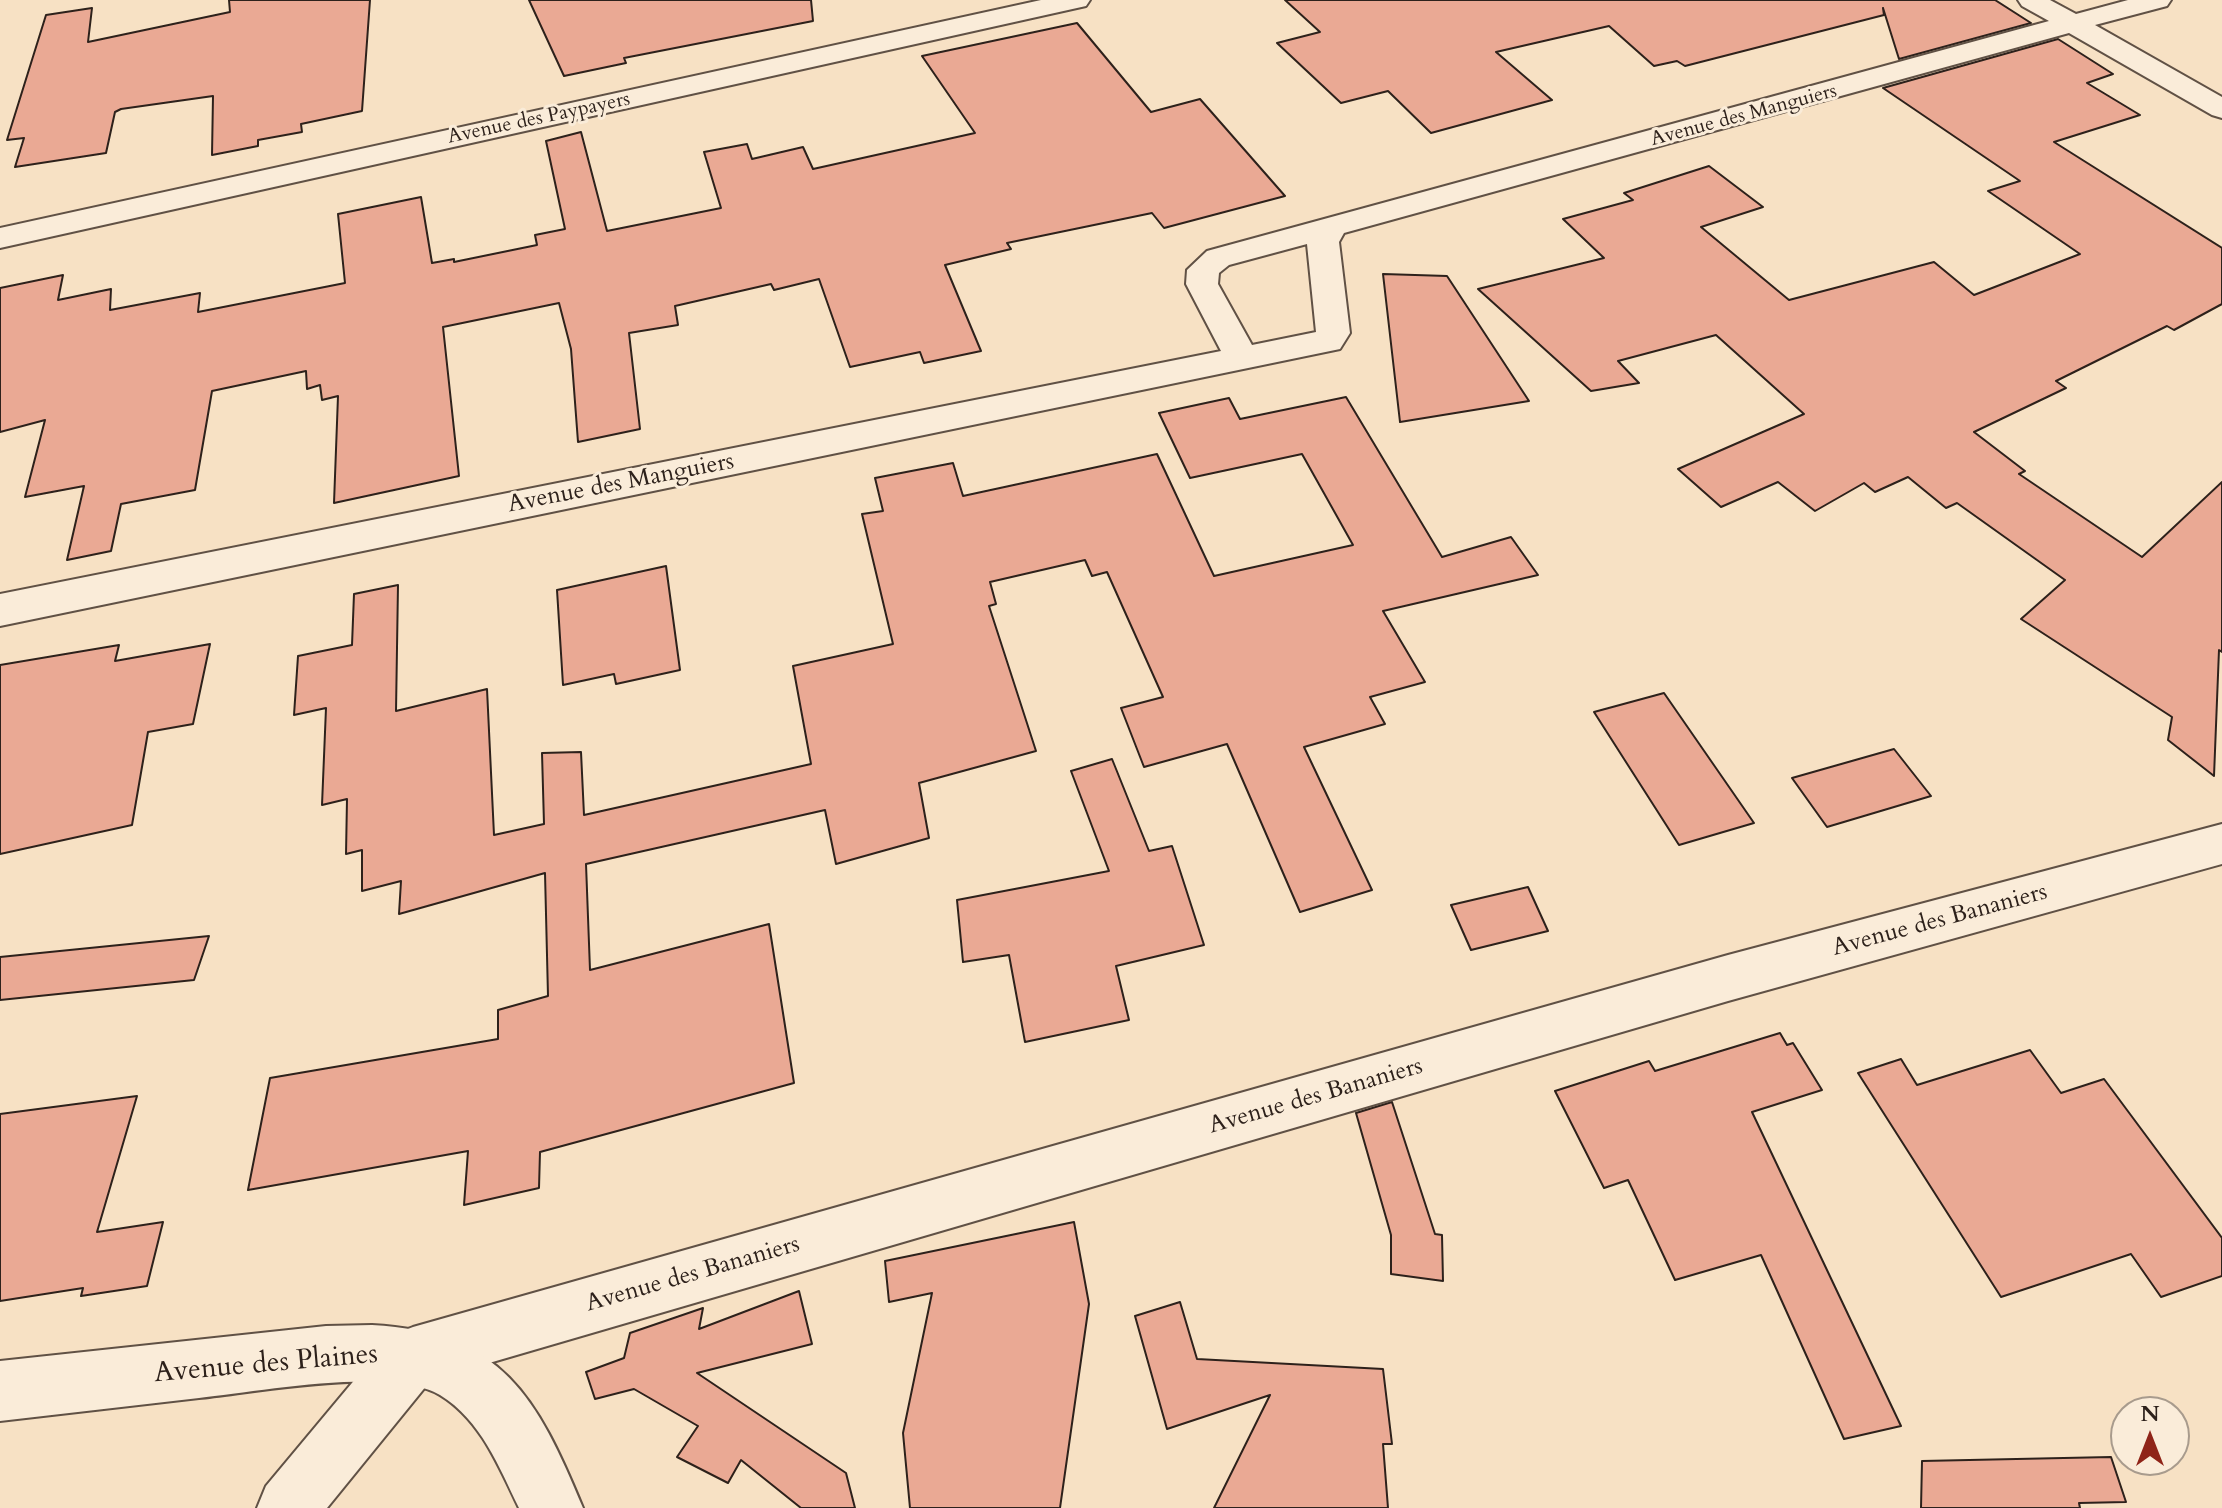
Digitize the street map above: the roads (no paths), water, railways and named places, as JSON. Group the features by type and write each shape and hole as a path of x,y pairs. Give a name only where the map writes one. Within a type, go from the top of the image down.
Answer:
{"street":[{"name":"Avenue des Paypayers","path":"0,238 1077,0"},
{"path":"2031,0 2222,109"},
{"name":"Avenue des Manguiers","path":"1242,358 1202,284 1203,270 1218,258 1330,230 2158,0"},
{"name":"Avenue des Manguiers","path":"0,610 1328,341 1333,333 1323,242 1330,230"},
{"name":"Avenue des Bananiers","path":"413,1356 1728,978 2222,844"},
{"name":"Avenue des Plaines","path":"0,1391 326,1355 371,1352 413,1356 457,1372 495,1404 552,1508"},
{"path":"288,1508 413,1356"}]}
